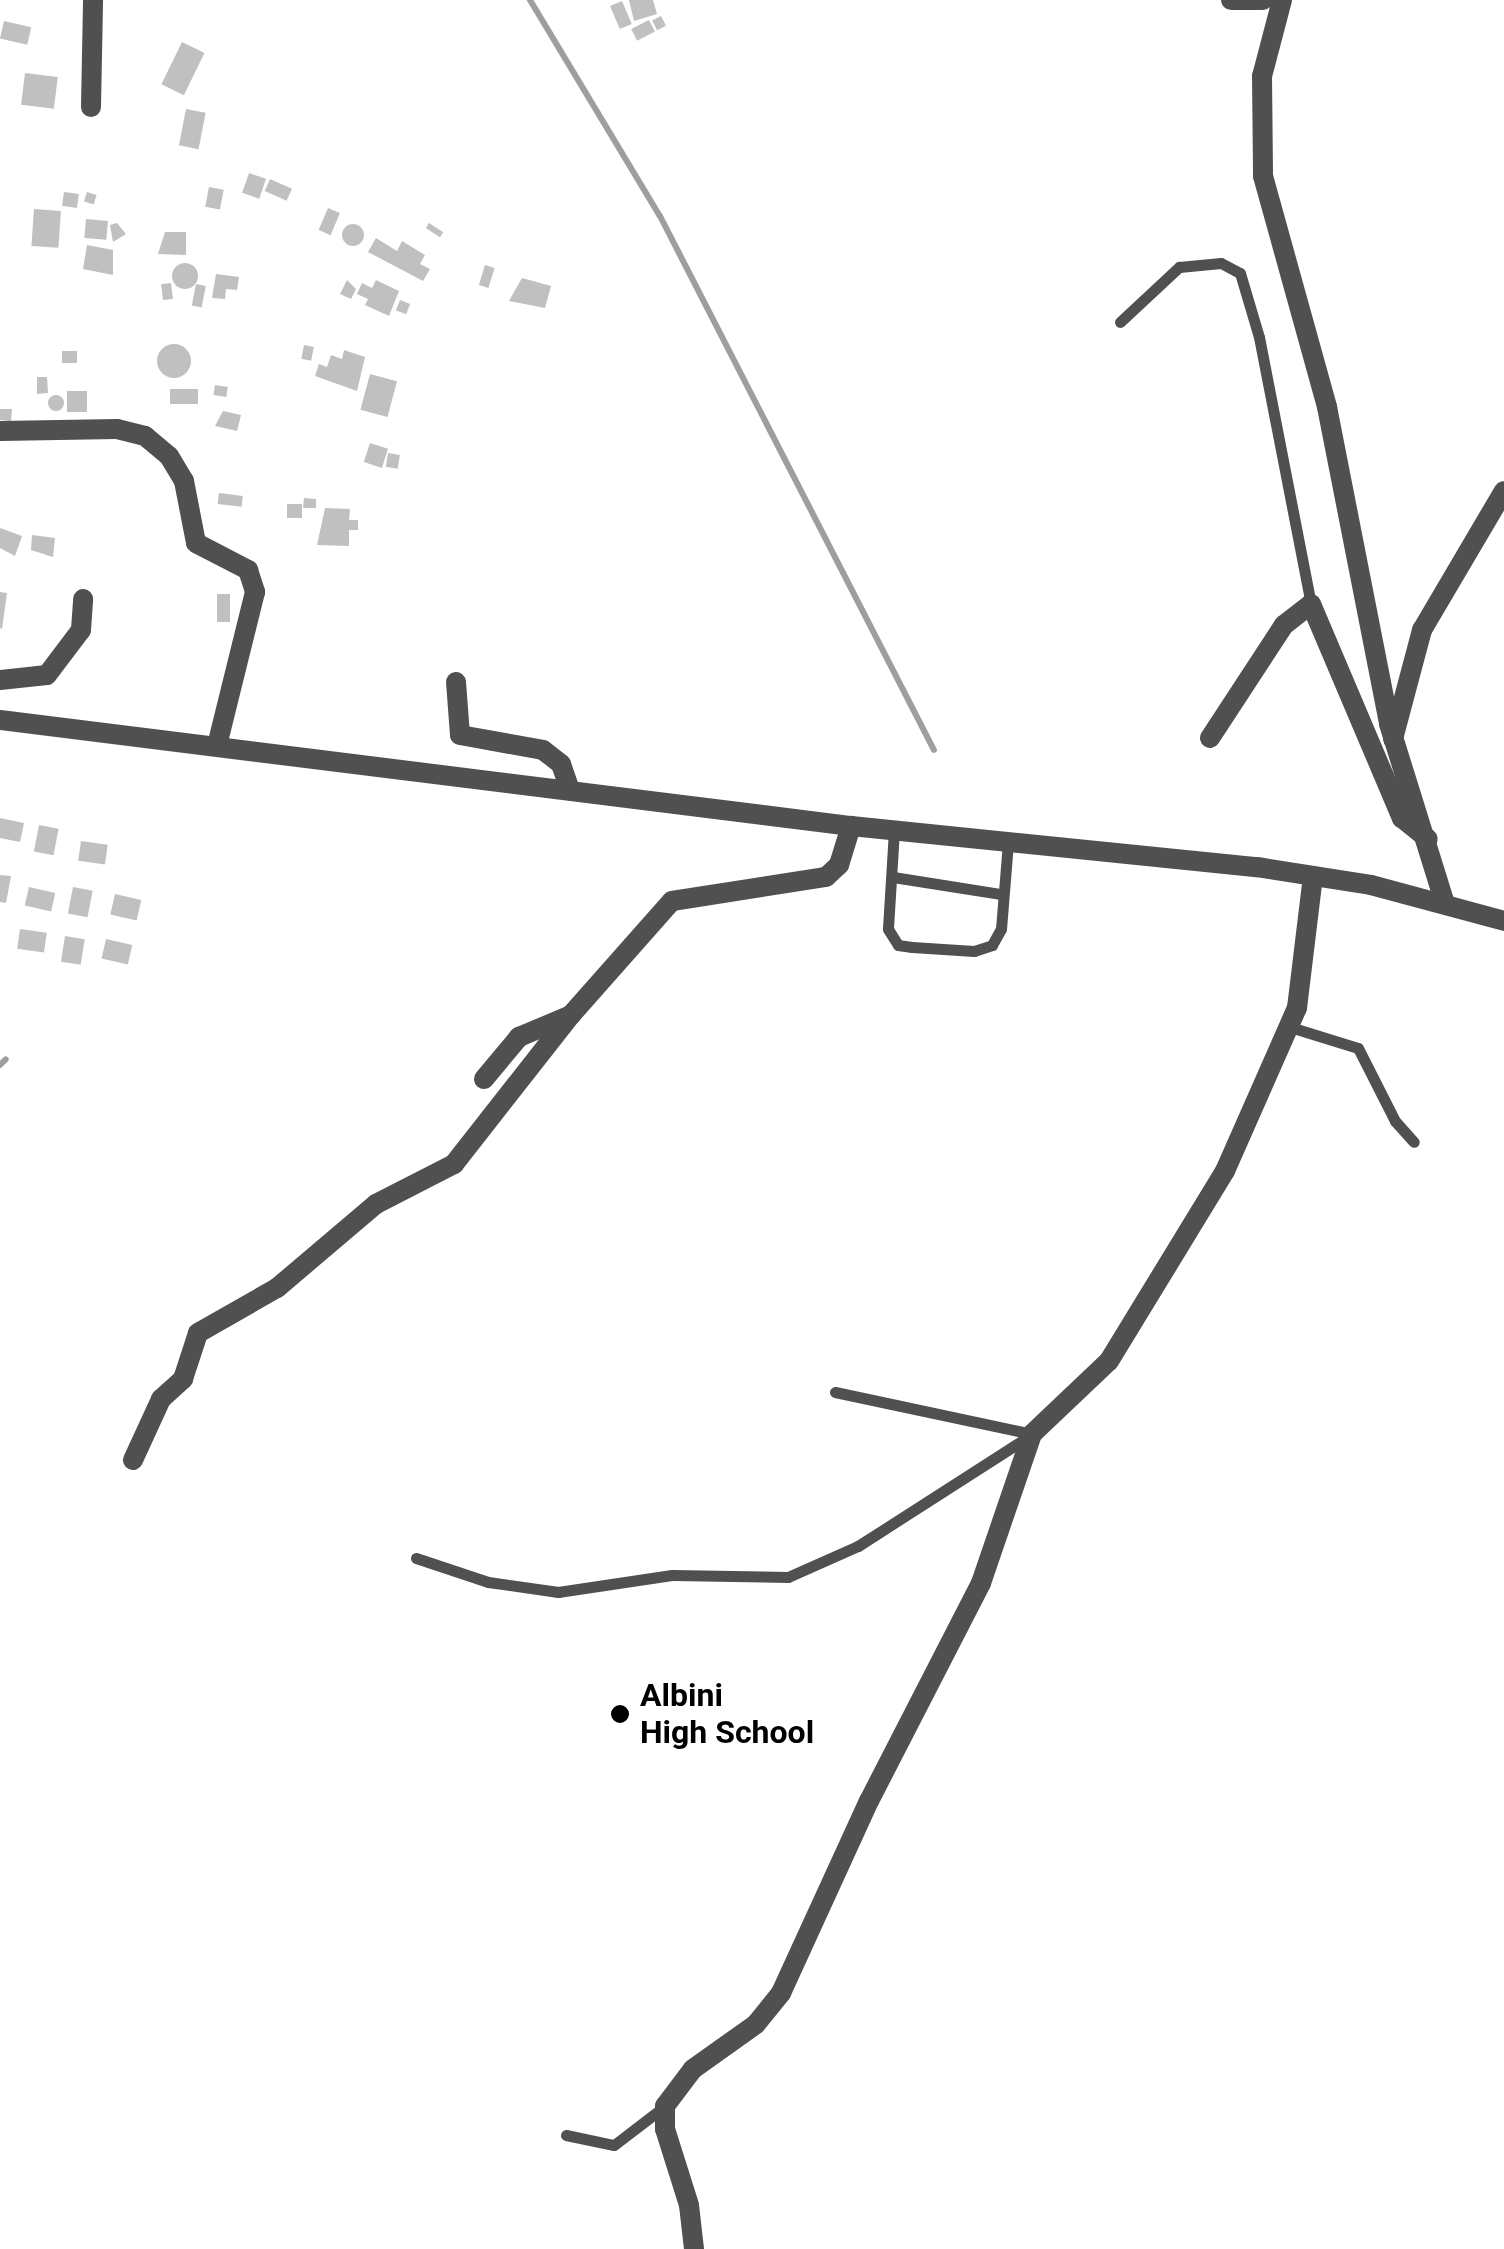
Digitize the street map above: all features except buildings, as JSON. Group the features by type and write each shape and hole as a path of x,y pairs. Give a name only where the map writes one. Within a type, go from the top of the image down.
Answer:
{"street":[{"path":"91,107 93,0"},
{"path":"1232,0 1263,0"},
{"path":"1282,0 1262,76 1263,176 1327,407 1393,739 1428,839 1444,901"},
{"path":"0,432 117,429 145,436 169,456 184,482 196,543 248,570 256,592 218,746"},
{"path":"1393,739 1422,630 1504,491"},
{"path":"0,680 47,676 81,630 82,599"},
{"path":"1210,738 1284,625 1311,604 1395,803 1410,830 1428,839"},
{"path":"456,682 460,735 543,750 561,764 570,790"},
{"path":"0,720 851,826 1313,876 1444,901 1504,921"},
{"path":"133,1460 162,1400 183,1379 198,1333 277,1288 376,1204 454,1164 571,1015 672,901 826,877 838,865 851,826"},
{"path":"694,2249 689,2204 664,2130 665,2106 693,2070 756,2024 782,1993 869,1801 981,1583 1032,1434 1078,1397 1109,1360 1225,1171 1290,1027 1313,876"},
{"path":"484,1079 518,1037 571,1015"}],"lane":[{"path":"1120,322 1179,267 1221,263 1240,273 1259,337 1311,604"},
{"path":"894,830 890,938 912,947 974,951 992,945 1001,929 1000,894 1008,842"},
{"path":"893,877 1000,894"},
{"path":"1290,1027 1358,1048 1395,1121 1414,1142"},
{"path":"835,1392 1032,1434"},
{"path":"416,1558 488,1582 558,1592 672,1575 788,1577 858,1546 1032,1434"},
{"path":"566,2135 614,2144 665,2106"}],"waterway":[{"path":"530,0 660,216 934,750"},
{"path":"0,1065 6,1059"}],"place":[{"name":"Albini High School","path":"620,1714"}]}
